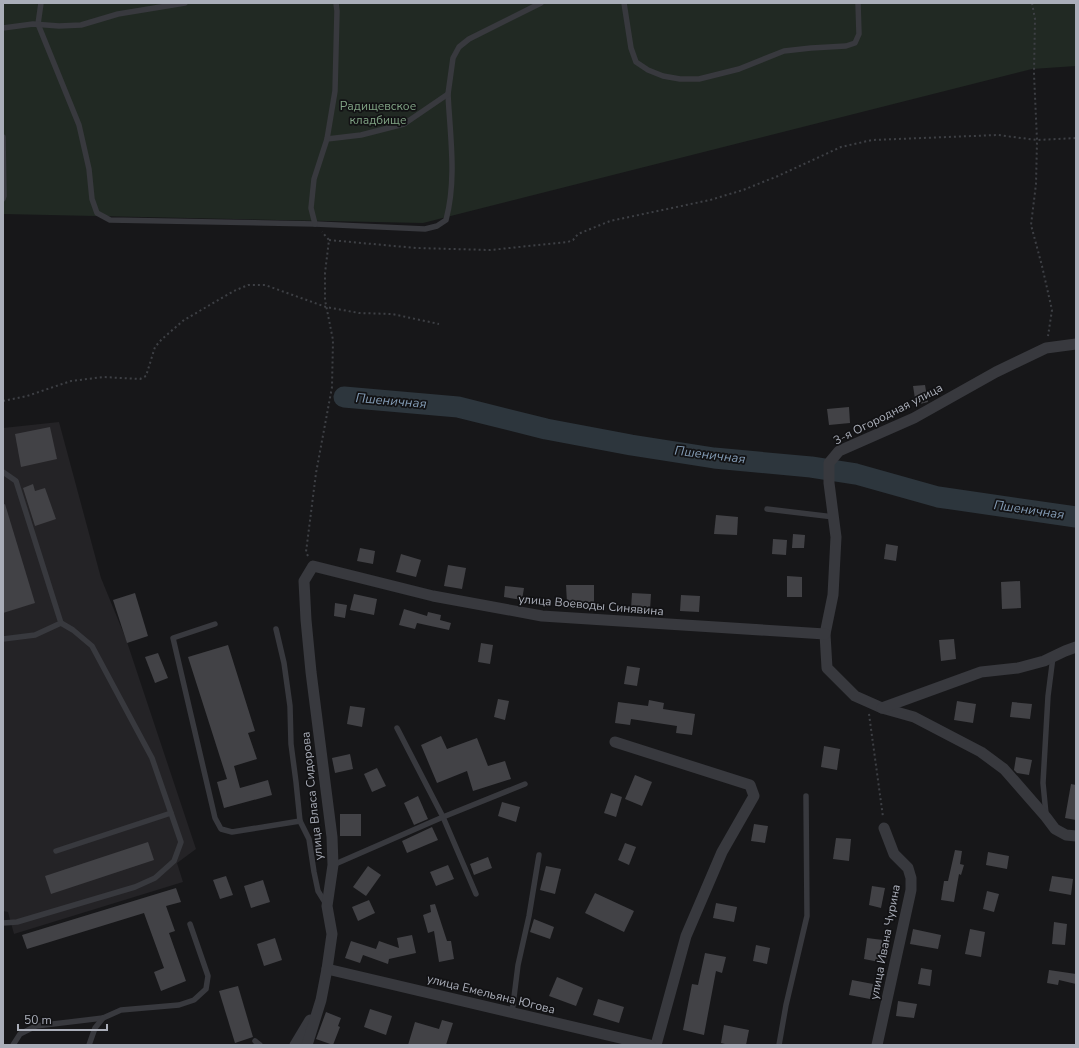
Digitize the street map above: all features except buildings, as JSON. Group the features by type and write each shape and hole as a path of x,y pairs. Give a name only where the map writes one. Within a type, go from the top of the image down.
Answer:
{"street":[{"name":"3-я Огородная улица","path":"1076,344 1046,348 996,372 914,418 840,451 829,463 829,483 836,537 833,595 825,634 827,668 855,696 882,708 914,717 981,752 1004,769 1055,829 1066,835 1076,836"},
{"name":"улица Воеводы Синявина","path":"312,566 433,596 542,616 825,634"},
{"name":"улица Власа Сидорова","path":"307,1045 321,1000 327,969 332,934 327,906 333,865 332,837 311,672 306,620 304,582 312,566"},
{"path":"882,708 980,672 1018,668 1044,661 1076,647"},
{"path":"615,742 750,786 754,796 722,852 686,936 656,1045"},
{"name":"улица Ивана Чурина","path":"877,1045 911,890 911,878 908,868 894,854 884,828"},
{"name":"улица Емельяна Югова","path":"327,969 650,1045"},
{"path":"295,1045 321,1000"}],"lane":[{"path":"41,3 38,24 79,125 89,169 92,199 97,212 110,220 315,224 425,229 437,226 446,220 450,208 452,176 448,94 453,58 459,47 469,39 541,3"},
{"path":"3,28 38,24 60,26 81,25 118,14 185,3"},
{"path":"315,224 311,208 314,179 327,139 334,91 338,11 336,3"},
{"path":"624,3 631,48 636,62 648,70 663,76 680,79 698,79 739,70 784,51 846,46 855,43 859,34 858,3"},
{"path":"327,139 361,135 404,124 448,94"},
{"path":"3,137 3,197"},
{"path":"3,472 16,481 61,623 73,630 92,646 152,758 181,842 174,861 155,878 128,890 17,922 3,924"},
{"path":"767,509 834,517"},
{"path":"3,639 35,635 61,623"},
{"path":"215,624 173,638 215,818 221,829 232,832 300,821"},
{"path":"276,628 284,663 290,706 290,744 300,821 309,838 318,891 327,906"},
{"path":"1046,817 1043,783 1048,696 1053,657"},
{"path":"397,728 443,817 476,894"},
{"path":"333,865 443,817 525,784"},
{"path":"779,1045 786,1005 807,916 806,796"},
{"path":"56,850 171,813"},
{"path":"512,1013 518,965 539,855"},
{"path":"13,1045 20,1034 36,1026 103,1018 121,1010 179,1005 194,1000 206,989 208,976 190,924"},
{"path":"89,1045 95,1028 103,1018"}],"path":[{"path":"1032,3 1035,19 1034,74 1037,140 1036,184 1030,225 1042,266 1052,310 1046,348"},
{"path":"315,224 329,240 416,248 490,250 568,242 573,240 578,234 610,221 710,200 744,190 841,147 872,140 998,135 1037,140 1076,138"},
{"path":"312,566 306,552 316,474 332,387 333,340 330,320 326,307 325,273 329,240"},
{"path":"3,401 27,396 71,381 103,378 140,378 146,376 156,347 162,339 184,320 234,291 248,286 265,285 326,307 359,313 392,314 439,324"},
{"path":"867,701 884,828"}],"shaded area":[{"path":"59,422 101,578 126,639 196,849 177,863 183,882 14,934 8,912 3,911 3,428"}],"green space":[{"name":"Радищевское кладбище","path":"3,3 1076,3 1076,66 1032,69 423,223 3,214"}],"waterway":[{"name":"Пшеничная","path":"344,397 458,407 546,429 631,445 714,458 811,467 856,474 938,497 1076,517"}]}
